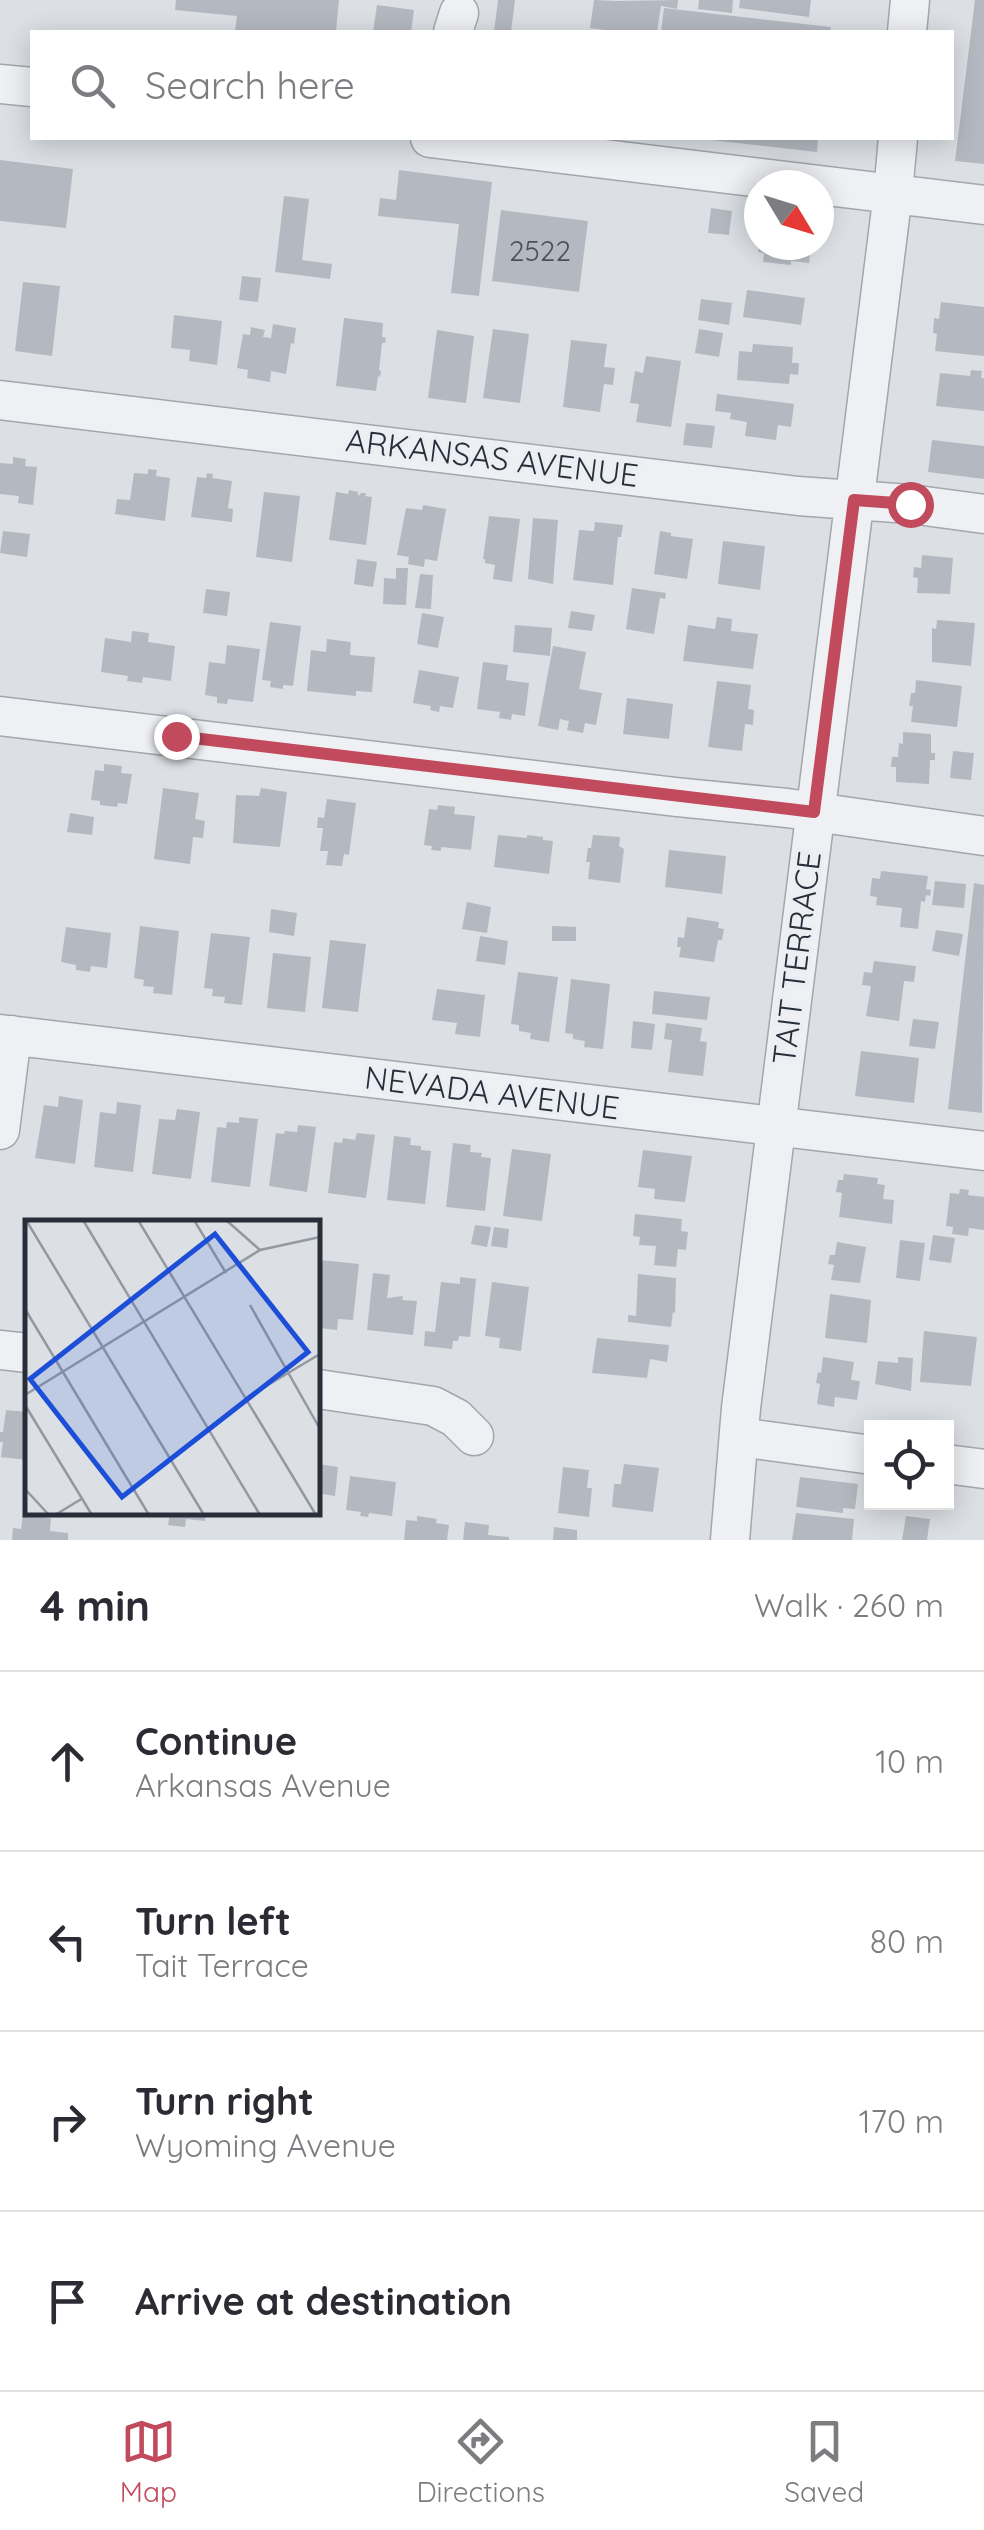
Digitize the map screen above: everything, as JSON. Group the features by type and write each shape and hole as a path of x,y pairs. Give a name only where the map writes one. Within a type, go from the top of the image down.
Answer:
{"street":[{"path":"907,30 910,0"},
{"path":"0,84 30,87"},
{"path":"447,140 984,204"},
{"name":"TAIT TERRACE","path":"730,1540 739,1437 898,140"},
{"name":"ARKANSAS AVENUE","path":"0,400 798,496 984,514"},
{"path":"0,716 814,812 984,836"},
{"path":"0,1130 6,1034"},
{"name":"NEVADA AVENUE","path":"6,1034 984,1151"},
{"path":"0,1350 25,1353"},
{"path":"320,1389 434,1406 456,1418 474,1436"},
{"path":"739,1437 864,1454"},
{"path":"954,1465 984,1469"}],"building":[{"path":"176,0 339,0 336,30 235,30 237,16 175,10"},
{"path":"498,0 515,0 511,30 494,30"},
{"path":"594,0 678,0 677,9 661,6 657,30 590,28"},
{"path":"699,0 733,0 732,13 698,9"},
{"path":"740,0 811,0 809,17 739,8"},
{"path":"975,0 984,0 984,164 955,161"},
{"path":"377,5 414,10 411,30 373,30"},
{"path":"664,8 831,27 830,30 661,30"},
{"path":"711,140 818,140 817,152"},
{"path":"0,160 73,169 66,228 0,221"},
{"path":"399,170 492,182 479,296 451,293 459,224 378,216 380,198 396,200"},
{"path":"284,196 309,199 302,260 332,264 330,279 275,272"},
{"path":"711,208 732,211 729,235 708,233"},
{"path":"501,210 588,221 579,292 492,281"},
{"path":"809,260 791,261 791,265 763,262"},
{"path":"242,276 261,278 258,302 239,300"},
{"path":"23,282 60,286 52,356 15,351"},
{"path":"747,290 805,298 801,325 743,317"},
{"path":"701,299 732,303 729,325 698,320"},
{"path":"941,302 984,307 984,356 935,351 934,318 939,319"},
{"path":"174,315 222,321 217,365 189,361 190,350 171,348"},
{"path":"344,318 383,323 382,337 386,338 382,343 376,391 336,386"},
{"path":"273,324 296,328 286,374 271,371 270,382 247,378 248,370 237,368 243,334 250,335 251,327 265,330 263,337 271,338"},
{"path":"493,329 529,334 520,403 483,398"},
{"path":"699,329 723,333 719,357 695,353"},
{"path":"437,330 474,336 466,403 428,398"},
{"path":"571,340 607,344 604,367 615,368 613,385 604,384 600,412 563,407"},
{"path":"753,344 793,347 792,363 799,363 798,375 790,374 789,384 737,380 739,351 752,352"},
{"path":"646,356 681,361 671,427 636,422 639,404 630,403 635,371 643,373"},
{"path":"971,370 982,371 984,411 936,406 940,373 970,376"},
{"path":"717,394 794,404 791,427 778,425 776,440 745,436 747,422 730,419 731,413 715,411"},
{"path":"686,423 715,426 712,448 683,445"},
{"path":"932,440 984,446 984,479 928,472"},
{"path":"13,457 26,459 25,466 37,467 33,505 18,503 19,496 0,494 0,463 13,464"},
{"path":"148,469 157,470 156,476 170,478 165,521 115,514 117,499 130,500 134,473 148,474"},
{"path":"207,473 213,474 212,478 232,481 228,508 233,509 232,522 191,517 197,477 206,478"},
{"path":"349,490 358,492 358,496 366,493 365,496 372,497 366,545 329,540 336,492 348,494"},
{"path":"264,492 300,496 292,562 256,557"},
{"path":"423,505 446,509 437,561 425,559 424,567 408,564 409,557 397,555 406,508 422,510"},
{"path":"489,516 520,519 512,582 493,579 495,565 483,559"},
{"path":"533,518 558,520 553,584 528,579"},
{"path":"595,522 623,525 613,585 573,580 579,530 594,531"},
{"path":"3,531 30,534 27,557 0,553"},
{"path":"660,531 693,539 687,579 654,574"},
{"path":"723,541 765,546 760,590 718,584"},
{"path":"922,555 953,558 950,594 917,593 914,567 921,568"},
{"path":"357,559 377,562 373,587 354,584"},
{"path":"396,568 408,568 406,605 383,604 384,578 396,579"},
{"path":"420,574 433,575 431,609 415,608"},
{"path":"632,588 666,593 665,599 660,598 654,634 626,629"},
{"path":"206,589 230,592 227,616 203,613"},
{"path":"571,611 595,615 592,631 568,628"},
{"path":"422,613 444,617 438,648 417,644"},
{"path":"717,617 732,619 731,631 758,634 753,669 683,661 688,625 715,629"},
{"path":"937,620 975,623 971,666 932,662 932,628 936,629"},
{"path":"270,622 301,626 293,686 283,685 283,689 270,687 271,681 262,680"},
{"path":"515,625 552,628 550,656 513,652"},
{"path":"132,631 149,633 148,642 175,646 171,681 143,677 142,683 127,681 128,676 101,672 105,638 131,642"},
{"path":"327,639 351,642 350,655 375,657 372,692 356,691 356,696 307,691 311,650 326,652"},
{"path":"227,645 260,649 253,702 228,699 227,704 217,703 217,697 205,695 209,662 225,664"},
{"path":"553,646 586,652 579,689 602,693 596,725 585,723 583,733 567,730 569,721 560,719 558,730 538,726"},
{"path":"483,662 508,665 506,680 529,683 525,716 512,714 511,720 499,718 500,712 477,709"},
{"path":"419,670 459,677 453,708 440,706 439,712 430,710 431,706 413,703"},
{"path":"916,680 962,686 957,727 911,722 913,706 909,706"},
{"path":"717,681 751,685 748,709 754,710 753,725 745,724 742,751 708,747"},
{"path":"627,698 673,704 669,739 623,734"},
{"path":"903,732 931,734 935,760 930,760 929,784 896,782 892,757 898,757"},
{"path":"953,751 974,753 971,780 950,778"},
{"path":"104,764 122,766 121,773 132,774 127,804 118,803 117,807 91,800 95,770 104,771"},
{"path":"163,788 199,793 195,819 205,821 203,838 193,837 190,864 154,859"},
{"path":"261,788 287,792 280,847 233,843 236,795 259,796"},
{"path":"327,799 356,803 349,855 344,854 342,866 326,865 328,851 320,851 323,828 317,828 318,817 324,818"},
{"path":"438,805 455,807 454,814 475,816 471,850 431,850 432,846 424,845 429,809 437,810"},
{"path":"70,813 94,817 92,835 67,832"},
{"path":"498,835 527,835 553,841 549,874 494,867"},
{"path":"593,835 620,837 619,846 624,849 620,883 588,879 590,862 586,862"},
{"path":"669,850 726,856 722,894 665,887"},
{"path":"881,871 928,876 926,889 931,890 930,896 921,901 918,929 900,927 902,908 876,905 877,897 870,896 872,878 880,879"},
{"path":"935,881 966,884 964,908 932,905"},
{"path":"974,883 984,885 982,1113 948,1109"},
{"path":"467,902 491,907 487,933 462,929"},
{"path":"271,909 297,913 294,936 269,932"},
{"path":"687,917 719,922 718,928 724,929 714,962 679,957 678,937 684,938"},
{"path":"140,926 179,931 172,995 153,993 154,987 143,986 144,980 134,978"},
{"path":"552,926 576,927 576,941 552,941"},
{"path":"66,927 111,933 107,968 91,966 90,972 61,962"},
{"path":"936,930 963,934 959,956 932,951"},
{"path":"211,933 250,937 242,1005 224,1003 225,997 212,996 213,989 204,988"},
{"path":"480,936 508,941 505,965 476,961"},
{"path":"330,940 366,944 358,1012 322,1008"},
{"path":"273,953 311,957 305,1012 267,1008"},
{"path":"874,961 916,966 914,982 904,981 899,1021 866,1016 871,986 862,985 864,972 872,973"},
{"path":"518,972 558,977 549,1042 530,1039 531,1033 519,1031 519,1025 511,1024"},
{"path":"571,979 610,984 603,1049 584,1047 585,1041 565,1033"},
{"path":"437,989 485,995 480,1037 455,1034 457,1023 432,1020"},
{"path":"654,991 710,997 707,1020 652,1014"},
{"path":"913,1019 939,1022 935,1049 909,1046"},
{"path":"633,1021 655,1024 652,1050 631,1048"},
{"path":"666,1023 702,1028 700,1041 707,1042 703,1076 668,1072 672,1040 664,1039"},
{"path":"861,1051 919,1058 914,1103 855,1096"},
{"path":"59,1096 83,1100 75,1164 35,1158 44,1105 58,1107"},
{"path":"117,1102 141,1105 133,1172 94,1167 100,1112 116,1114"},
{"path":"177,1109 200,1112 191,1179 152,1174 159,1119 175,1120"},
{"path":"239,1117 258,1119 250,1187 211,1182 217,1127 226,1128 227,1122 239,1123"},
{"path":"298,1125 316,1127 307,1192 269,1186 276,1133 297,1132"},
{"path":"357,1133 375,1135 366,1198 328,1193 334,1142 342,1143 343,1138 355,1140"},
{"path":"394,1136 411,1138 410,1145 431,1151 425,1204 387,1200"},
{"path":"453,1143 471,1145 470,1152 491,1158 485,1211 446,1207"},
{"path":"512,1149 551,1154 542,1221 503,1216"},
{"path":"643,1150 692,1156 685,1202 654,1199 655,1189 638,1187"},
{"path":"844,1174 878,1178 877,1184 885,1185 883,1199 894,1200 892,1224 839,1217 842,1193 836,1192 838,1180 843,1180"},
{"path":"960,1189 969,1190 968,1195 984,1197 984,1230 969,1228 968,1236 952,1234 953,1227 946,1226 950,1193 959,1194"},
{"path":"635,1214 682,1219 681,1231 688,1232 686,1250 678,1249 676,1267 654,1265 656,1246 639,1245 640,1237 633,1236"},
{"path":"475,1225 491,1227 487,1247 471,1244"},
{"path":"494,1227 509,1229 507,1248 491,1246"},
{"path":"933,1235 955,1238 951,1263 929,1260"},
{"path":"900,1240 925,1243 920,1281 896,1278"},
{"path":"837,1242 866,1247 860,1283 831,1280 834,1265 828,1264 830,1255 835,1255"},
{"path":"320,1260 359,1264 353,1320 338,1319 337,1330 320,1328"},
{"path":"373,1273 390,1275 387,1298 403,1296 402,1300 417,1301 413,1335 367,1330"},
{"path":"638,1274 676,1278 671,1327 628,1322 628,1315 636,1316"},
{"path":"460,1277 476,1279 470,1337 459,1336 452,1349 424,1346 425,1331 435,1332 441,1282 460,1284"},
{"path":"492,1282 529,1287 521,1351 499,1348 500,1338 485,1336"},
{"path":"830,1294 871,1300 867,1343 825,1338"},
{"path":"924,1331 977,1337 971,1386 920,1382"},
{"path":"597,1338 669,1345 667,1362 650,1359 647,1378 592,1373"},
{"path":"823,1357 854,1362 851,1380 860,1381 857,1400 835,1397 834,1407 817,1404 820,1384 816,1383"},
{"path":"898,1357 913,1358 911,1391 875,1384 878,1361 898,1363"},
{"path":"6,1410 25,1412 25,1460 1,1457"},
{"path":"320,1464 338,1467 335,1496 322,1494 320,1513"},
{"path":"624,1464 659,1468 653,1512 612,1507 614,1484 621,1484"},
{"path":"563,1467 589,1470 589,1517 558,1513"},
{"path":"350,1476 396,1482 392,1516 360,1516 361,1512 346,1510"},
{"path":"800,1477 858,1484 855,1509 843,1508 843,1513 796,1507"},
{"path":"796,1513 854,1519 852,1540 792,1540"},
{"path":"23,1515 51,1518 50,1531 68,1533 68,1540 12,1540 13,1528 21,1529"},
{"path":"170,1515 206,1515 205,1521 186,1519 185,1527 168,1525"},
{"path":"417,1516 449,1525 447,1540 404,1540 406,1520 417,1521"},
{"path":"906,1516 930,1519 927,1540 902,1540"},
{"path":"465,1522 489,1525 488,1535 509,1540 463,1540"},
{"path":"554,1527 577,1530 577,1540 553,1540"}],"route":[{"path":"176,736 814,812 854,500 910,504"}]}
